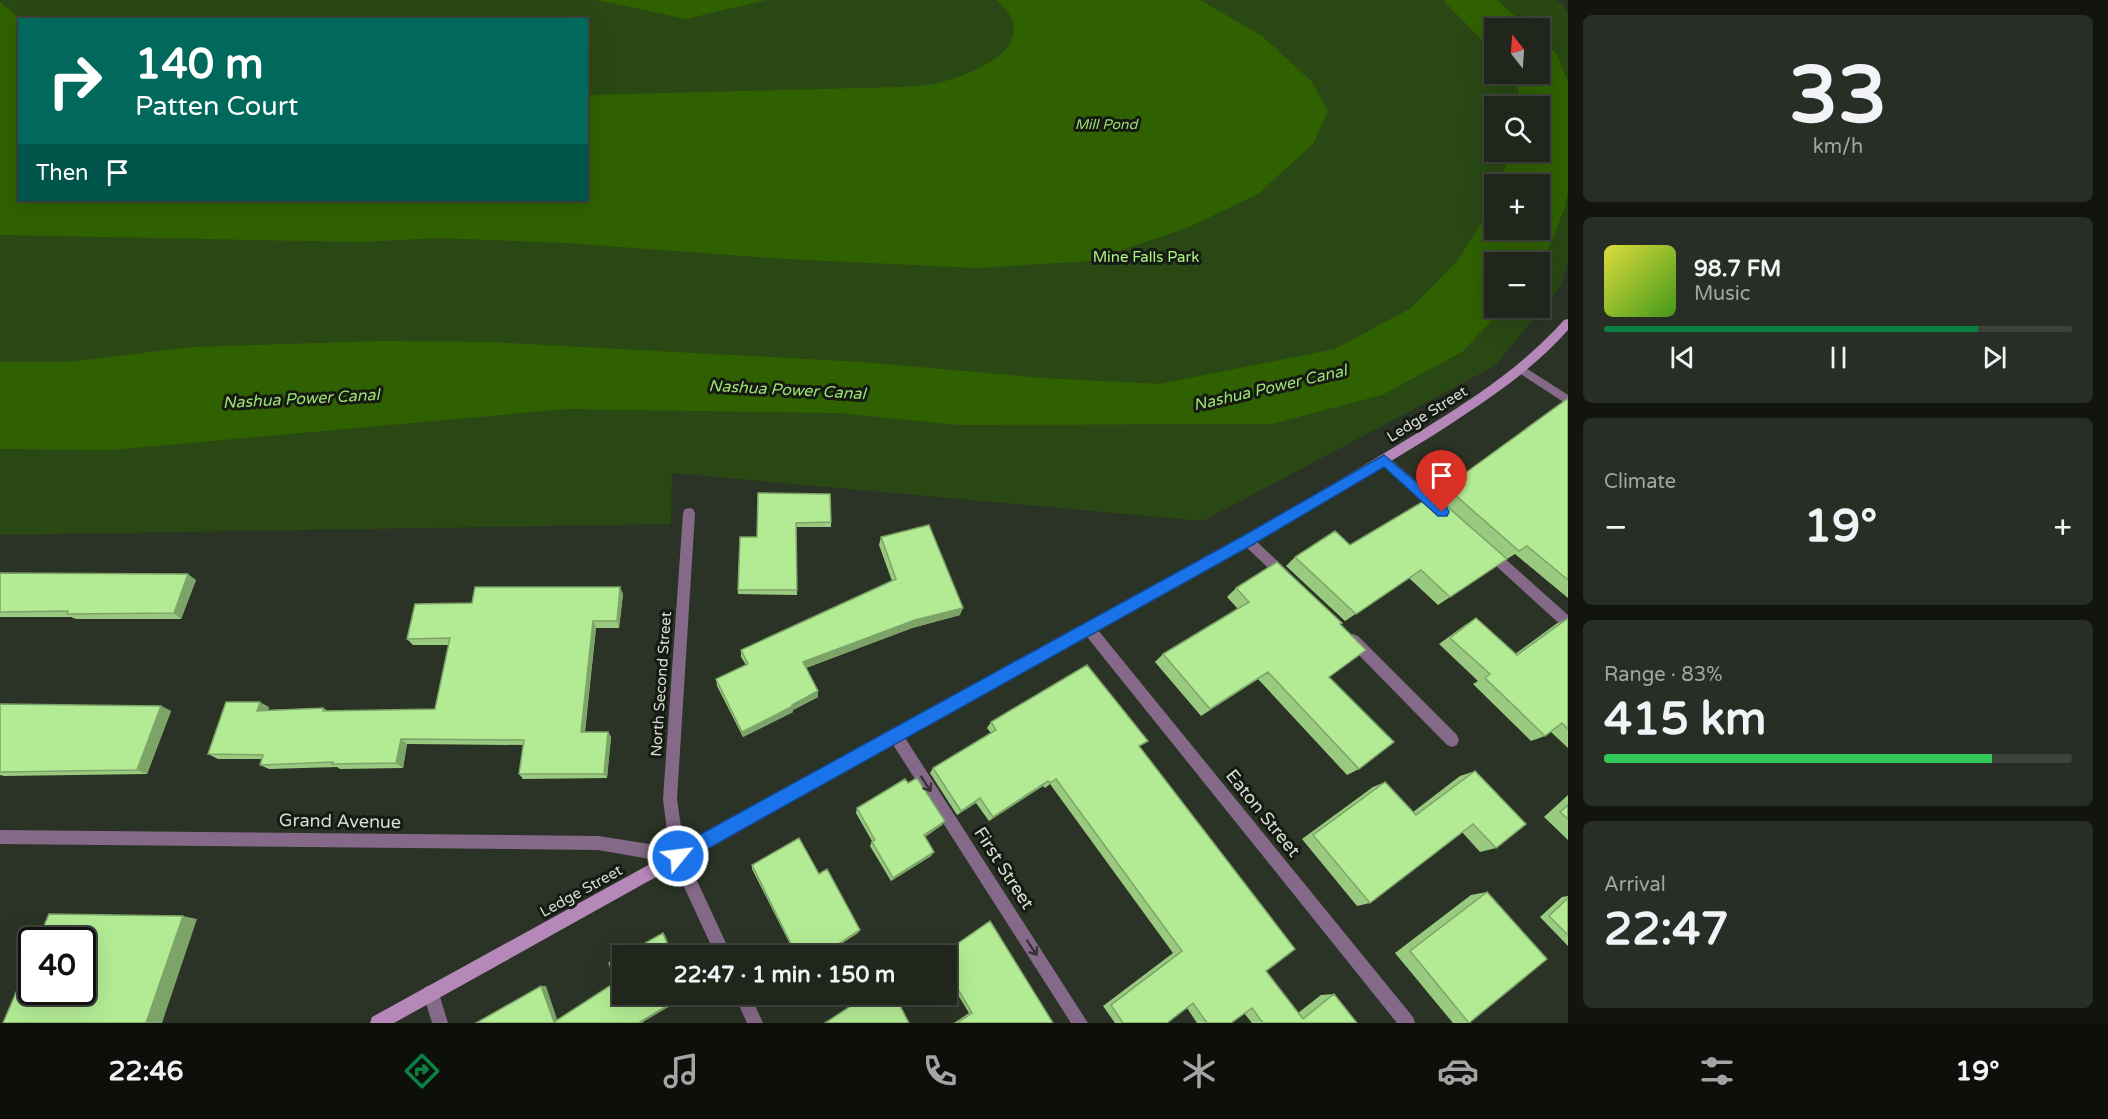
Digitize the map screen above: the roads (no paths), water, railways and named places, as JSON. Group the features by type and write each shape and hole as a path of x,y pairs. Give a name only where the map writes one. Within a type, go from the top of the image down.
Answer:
{"street":[{"name":"Ledge Street","path":"378,1023 1248,541 1384,460 1503,385 1550,345 1568,323"},
{"path":"1524,369 1568,401"},
{"path":"1384,460 1451,520"},
{"name":"North Second Street","path":"690,513 670,799 678,856 719,945"},
{"path":"1248,541 1296,586"},
{"path":"1478,543 1568,623"},
{"name":"Eaton Street","path":"1088,628 1407,1023"},
{"path":"1344,632 1452,740"},
{"name":"First Street","path":"895,735 1080,1023"},
{"name":"Grand Avenue","path":"0,837 598,843 678,856"},
{"path":"431,993 440,1023"},
{"path":"747,1005 755,1023"}],"water":[{"path":"597,0 766,0 686,19"},
{"name":"Mill Pond","path":"996,0 1200,0 1262,36 1312,82 1328,111 1313,144 1258,194 1189,227 1091,261 976,268 786,259 565,243 436,238 363,242 0,235 0,2 20,18 18,201 588,201 588,95 900,87 937,83 969,73 1000,55 1010,43 1014,30 1010,16"},
{"path":"1443,0 1497,0 1518,18 1484,18 1484,43"},
{"name":"Nashua Power Canal","path":"1550,48 1557,54 1568,83 1568,192 1565,207 1547,252 1484,252 1484,318 1494,318 1462,352 1382,395 1272,424 959,425 838,413 567,409 112,450 0,449 0,362 68,362 192,347 381,341 490,342 862,362 1045,378 1159,384 1335,349 1411,308 1458,260 1484,219 1484,240 1550,240 1550,174 1503,174 1507,162 1550,162 1550,96 1519,96 1515,84 1550,84"}],"park label":[{"name":"Mine Falls Park","path":"1146,257"}]}
